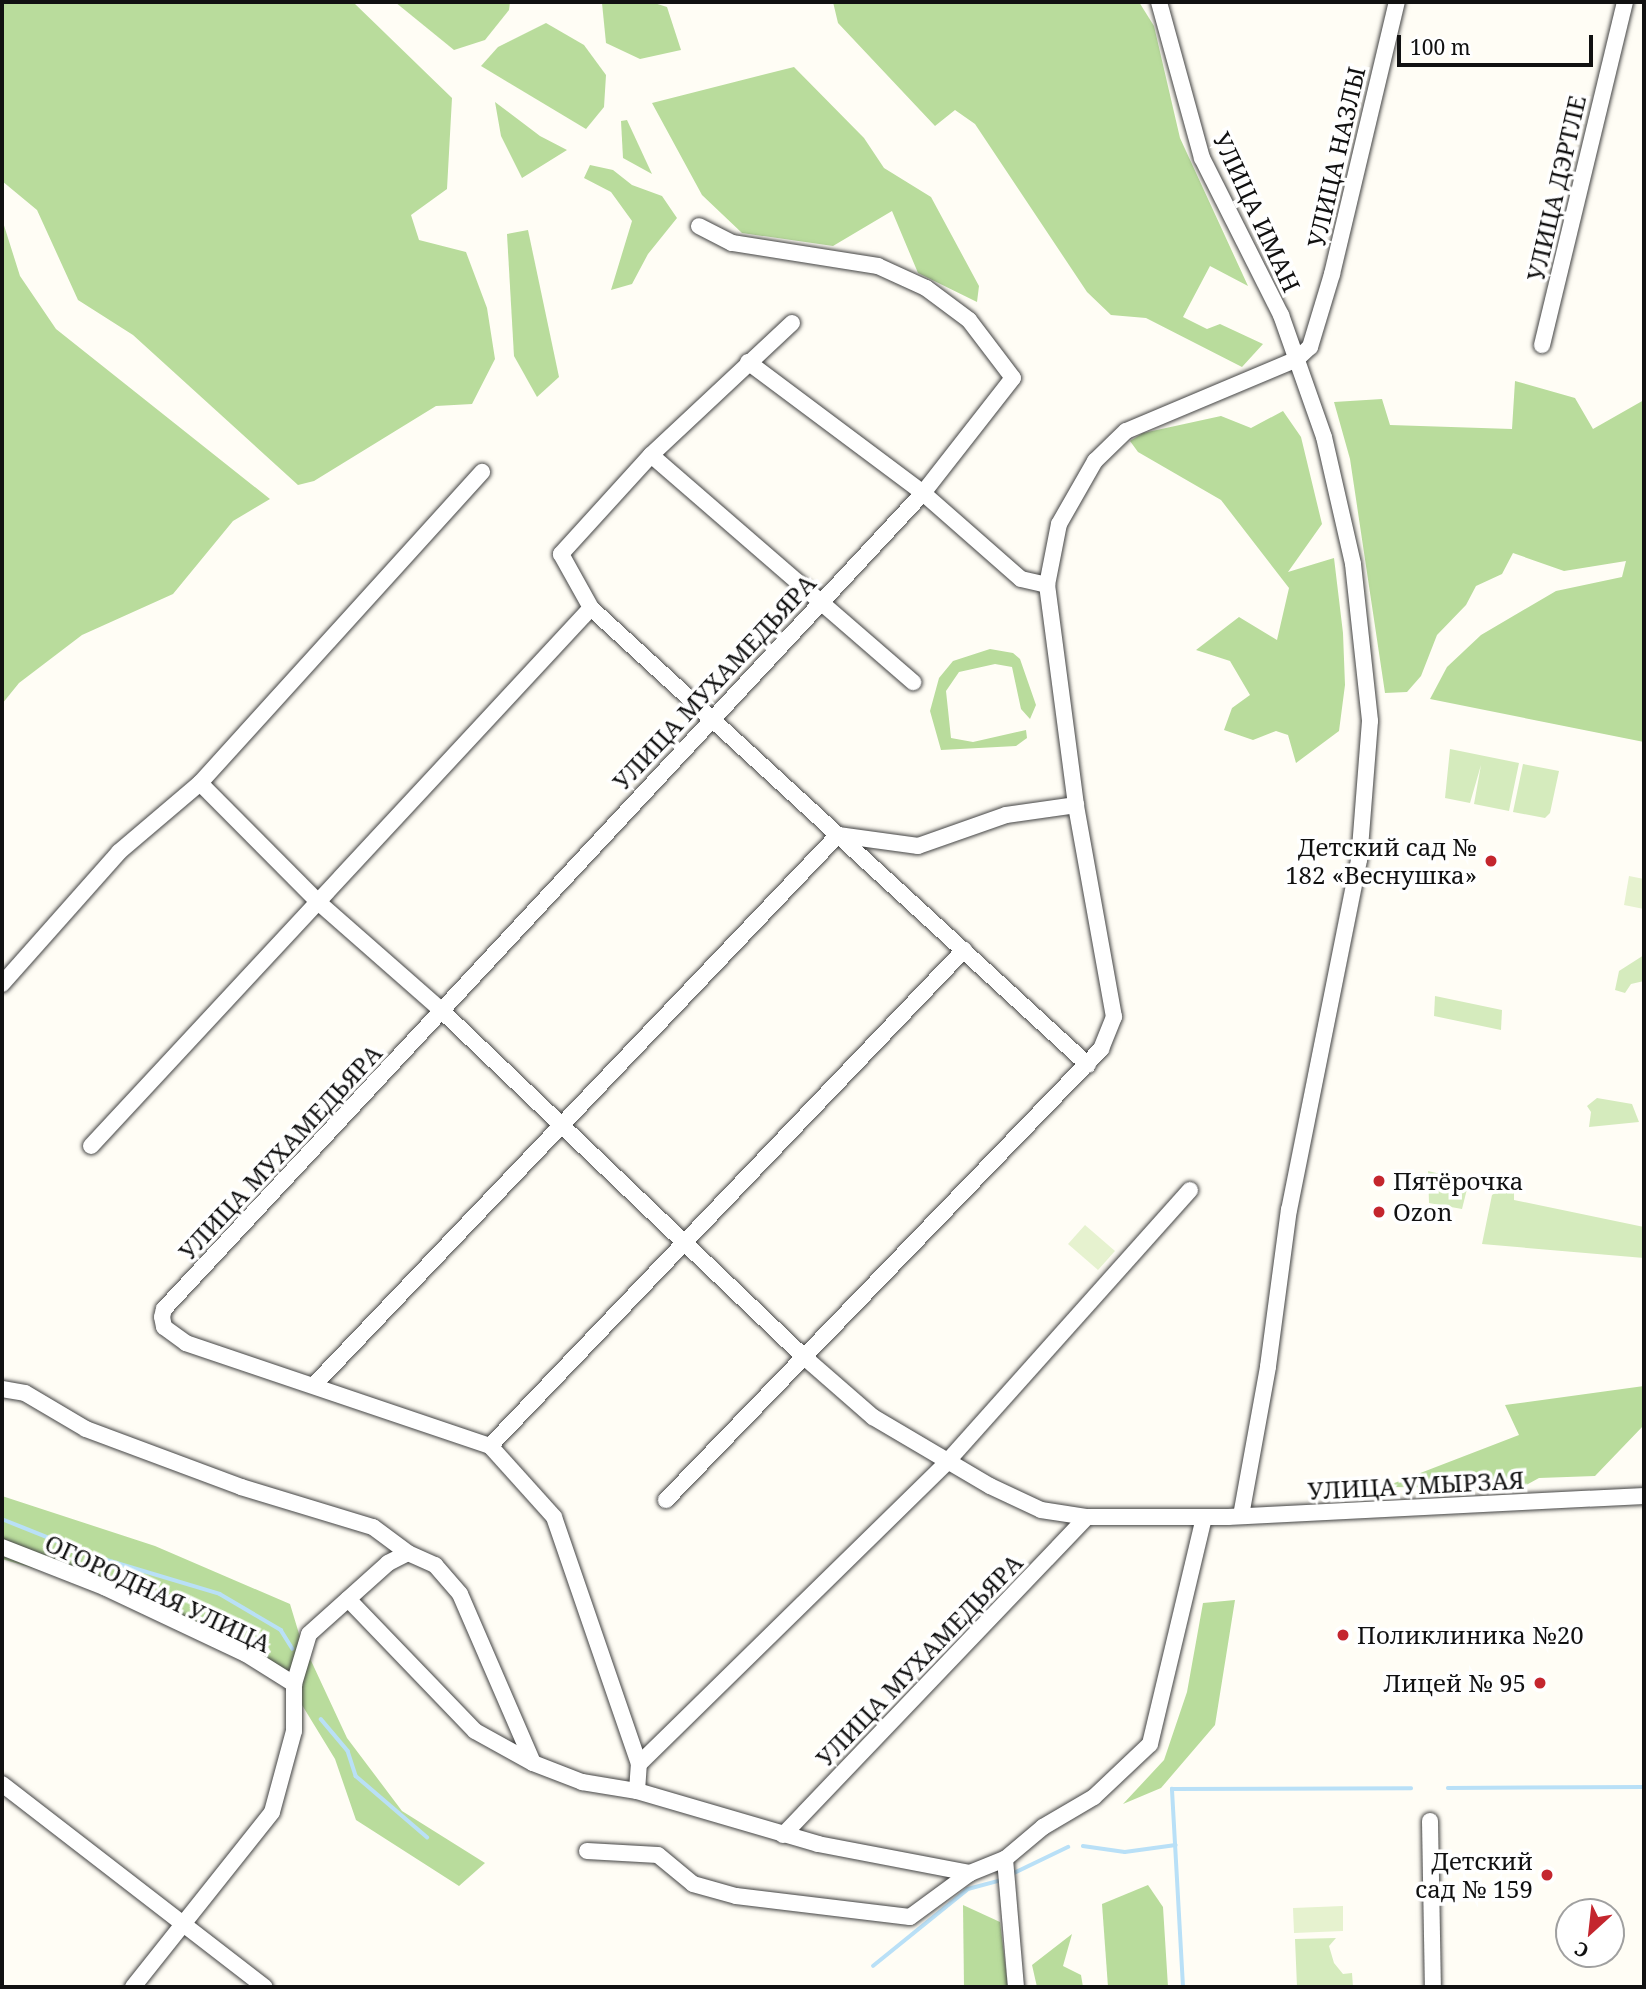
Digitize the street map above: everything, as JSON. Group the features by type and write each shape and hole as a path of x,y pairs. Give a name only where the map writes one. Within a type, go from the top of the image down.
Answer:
{"street":[{"name":"УЛИЦА ИМАН","path":"1159,2 1202,158 1281,315 1342,508 1353,564 1370,721 1359,860 1289,1209 1268,1367 1241,1516"},
{"name":"УЛИЦА НАЗЛЫ","path":"1297,359 1310,347 1332,274 1397,2"},
{"name":"УЛИЦА ДЭРТЛЕ","path":"1542,345 1625,2"},
{"name":"УЛИЦА МУХАМЕДЬЯРА","path":"314,1385 186,1343 164,1327 164,1309 923,493 1013,378 969,320 926,288 878,266 732,243 699,226"},
{"path":"792,323 651,455 561,554 591,608 1088,1065"},
{"path":"666,1500 1101,1049 1114,1017 1076,805 1047,586 1059,524 1102,451 1126,430 1297,359"},
{"path":"748,362 923,493 1021,579 1047,586"},
{"path":"651,455 913,682"},
{"path":"2,984 119,852 200,783 482,472"},
{"path":"91,1146 591,608"},
{"path":"200,783 317,901 442,1011 562,1129 803,1356 873,1417 946,1463 1041,1510 1087,1517 1197,1518 1150,1744 1094,1797 1043,1827 1005,1859 970,1873 910,1917 736,1896 693,1884 658,1855 586,1851"},
{"path":"838,835 918,846 1006,815 1076,805"},
{"path":"637,1791 639,1764 554,1517 490,1446 314,1385 562,1129 838,835"},
{"path":"490,1446 682,1242 964,950"},
{"path":"639,1764 946,1463 1189,1190"},
{"path":"2,1389 25,1393 86,1429 229,1482 373,1527 408,1553 435,1565 460,1594 533,1763"},
{"name":"УЛИЦА УМЫРЗАЯ","path":"1197,1518 1644,1496"},
{"name":"УЛИЦА МУХАМЕДЬЯРА","path":"783,1835 1087,1517"},
{"name":"ОГОРОДНАЯ УЛИЦА","path":"2,1547 128,1598 246,1654 294,1684"},
{"path":"133,1987 187,1923 272,1812 294,1731 294,1684 309,1634 388,1563 408,1553"},
{"path":"348,1599 475,1731 533,1763 582,1782 637,1791 783,1835 970,1873"},
{"path":"2,1784 187,1923 265,1987"},
{"path":"1430,1821 1433,1987"},
{"path":"1005,1859 1016,1987"}],"green space":[{"path":"2,2 353,2 452,98 447,189 411,215 419,240 466,252 487,308 495,359 472,404 436,406 314,481 298,485 133,335 78,300 37,210 2,181"},
{"path":"395,2 510,2 509,10 485,40 454,50"},
{"path":"651,2 667,7 681,50 640,59 606,43 602,3"},
{"path":"833,2 1139,2 1154,26 1180,138 1248,286 1210,266 1183,317 1207,329 1220,324 1263,344 1242,367 1146,318 1111,315 1087,292 975,124 955,110 935,126 838,23"},
{"path":"546,23 584,45 606,75 604,107 586,129 481,66 498,47"},
{"path":"794,67 864,138 884,168 931,197 979,286 977,302 918,273 892,211 833,246 742,233 702,195 652,103"},
{"path":"495,102 540,136 567,150 522,178 501,136"},
{"path":"627,120 652,174 623,158 621,121"},
{"path":"590,165 613,170 632,185 662,196 677,218 648,254 632,284 611,290 632,221 611,192 584,178"},
{"path":"2,219 20,276 56,329 270,499 233,521 173,594 82,635 19,683 2,704"},
{"path":"528,230 559,377 537,397 514,356 507,234"},
{"path":"1515,381 1575,398 1593,429 1644,400 1644,742 1430,699 1447,667 1481,635 1556,591 1622,577 1626,561 1564,571 1513,553 1502,574 1476,586 1466,605 1437,635 1421,676 1407,692 1385,693 1350,459 1334,402 1382,399 1390,425 1512,429"},
{"path":"1283,411 1301,437 1322,524 1288,572 1334,558 1343,633 1345,685 1339,731 1296,763 1288,735 1276,731 1253,740 1224,730 1232,708 1250,695 1230,661 1196,650 1239,617 1277,640 1289,588 1221,500 1138,452 1130,441 1143,433 1221,416 1251,428"},
{"path":"990,649 1013,653 1020,659 1036,705 1030,719 1021,709 1012,667 995,664 959,672 946,691 951,738 973,742 1026,730 1027,738 1016,746 941,750 930,711 939,678 953,661"},
{"path":"1450,749 1519,763 1509,811 1474,804 1481,765 1470,803 1445,798"},
{"path":"1523,764 1559,771 1550,813 1545,818 1513,812"},
{"path":"1629,876 1644,879 1644,909 1624,905"},
{"path":"1644,955 1644,981 1631,984 1625,993 1615,990 1619,971"},
{"path":"1435,996 1502,1010 1501,1030 1434,1016"},
{"path":"1597,1098 1632,1104 1639,1122 1589,1127 1591,1112 1587,1106"},
{"path":"1428,1171 1469,1181 1462,1209 1429,1203"},
{"path":"1500,1190 1514,1193 1514,1200 1644,1227 1644,1258 1482,1244 1492,1195"},
{"path":"1085,1225 1115,1251 1098,1270 1068,1244"},
{"path":"1644,1386 1644,1425 1595,1476 1539,1478 1521,1488 1384,1487 1519,1435 1505,1405"},
{"path":"2,1496 155,1546 290,1604 300,1637 347,1738 402,1811 485,1863 459,1886 356,1820 335,1759 280,1669 94,1586 2,1559"},
{"path":"1235,1600 1215,1725 1161,1788 1123,1804 1164,1760 1187,1692 1203,1603"},
{"path":"1148,1885 1163,1907 1168,1987 1108,1987 1102,1904"},
{"path":"963,1905 1000,1922 1008,1987 964,1987"},
{"path":"1343,1906 1343,1931 1294,1933 1293,1908"},
{"path":"1072,1934 1063,1966 1081,1975 1083,1987 1037,1987 1032,1965"},
{"path":"1336,1938 1329,1946 1334,1963 1343,1974 1352,1973 1353,1987 1297,1987 1295,1939"}],"waterway":[{"path":"2,1519 97,1557 220,1594 281,1630 293,1649"},
{"path":"321,1719 348,1751 356,1776 427,1837"},
{"path":"1448,1788 1644,1787"},
{"path":"1183,1987 1172,1789 1411,1788"},
{"path":"1083,1846 1125,1852 1176,1845"},
{"path":"1014,1873 1068,1847"},
{"path":"873,1966 968,1889 998,1881"}],"place":[{"name":"Детский сад № 182 «Веснушка»","path":"1491,861"},
{"name":"Пятёрочка","path":"1379,1181"},
{"name":"Ozon","path":"1379,1212"},
{"name":"Поликлиника №20","path":"1343,1635"},
{"name":"Лицей № 95","path":"1540,1683"},
{"name":"Детский сад № 159","path":"1547,1875"}]}
